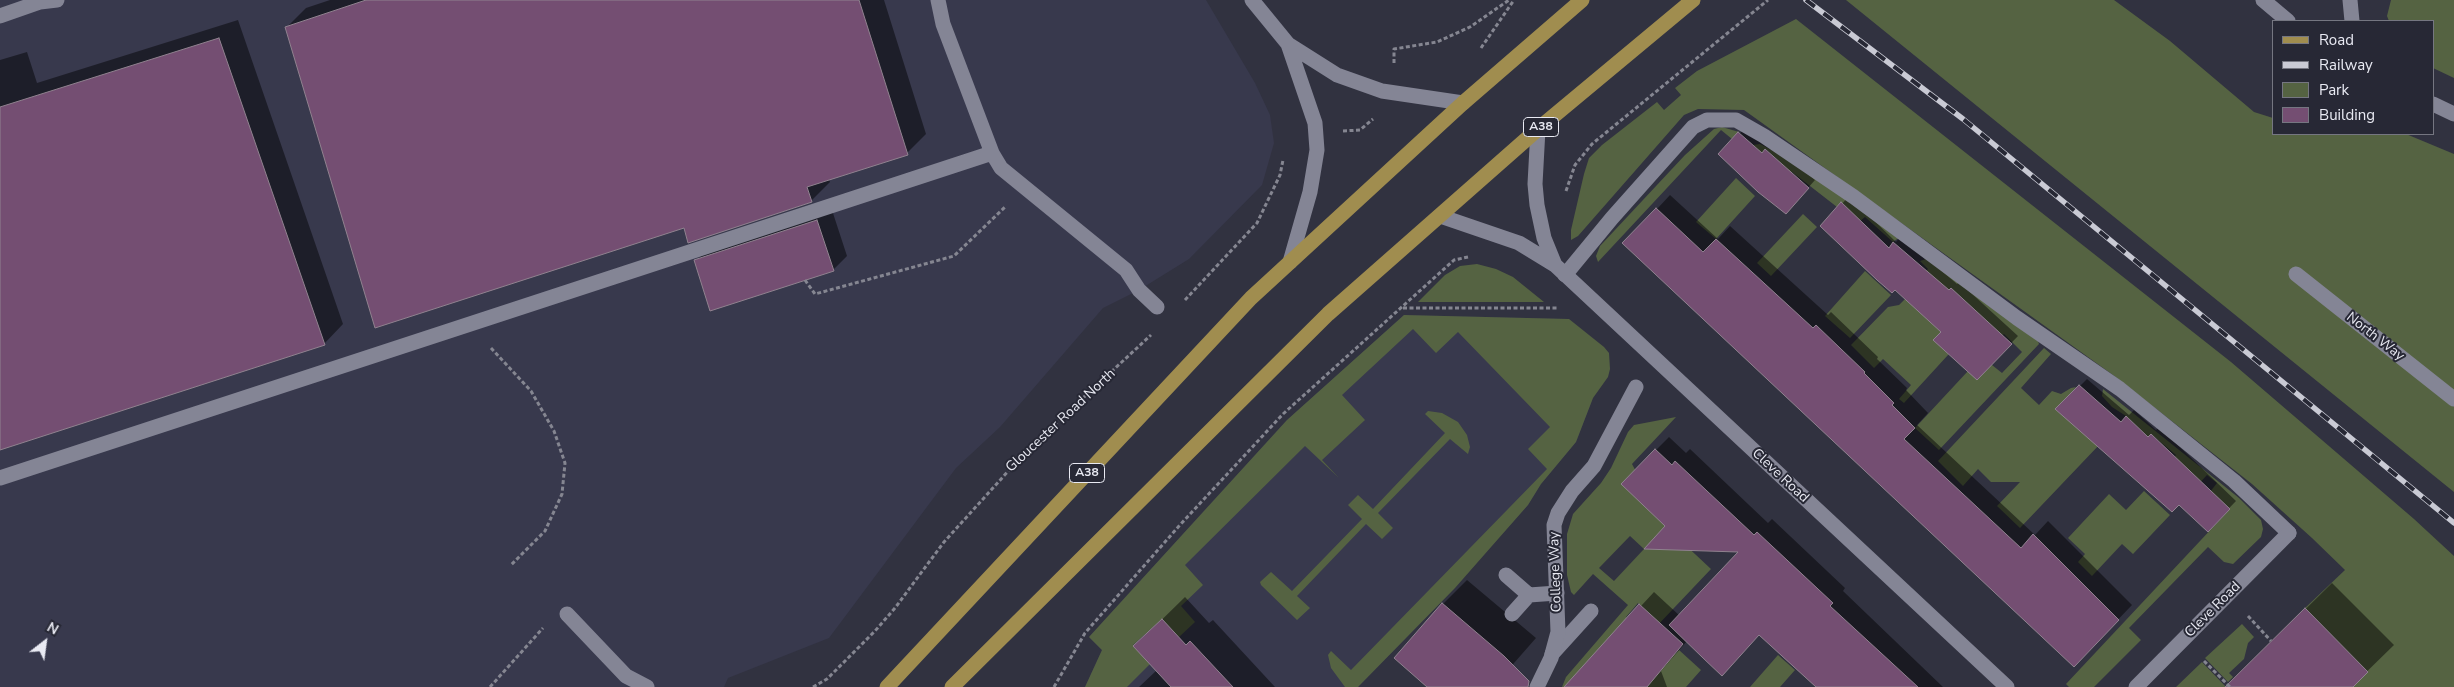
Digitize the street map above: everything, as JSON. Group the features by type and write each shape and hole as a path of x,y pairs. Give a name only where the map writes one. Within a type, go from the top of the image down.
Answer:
{"main road":[{"name":"A38","path":"886,687 1231,318 1462,103 1582,0"},
{"name":"A38","path":"952,687 1328,314 1538,129 1693,0"}],"street":[{"path":"0,16 40,2 57,0"},
{"path":"938,0 943,24 992,152 1001,168 1126,270 1139,290 1157,307"},
{"path":"1252,0 1288,44 1352,82 1389,92 1462,103"},
{"path":"2263,0 2287,20"},
{"path":"2350,0 2352,20"},
{"path":"1288,44 1315,123 1317,150 1310,192 1290,262"},
{"path":"2434,104 2454,114"},
{"name":"Cleve Road","path":"1560,270 1612,218 1693,127 1706,120 1736,120 1756,131 1854,196 2017,318 2120,389 2234,481 2289,534 2136,687"},
{"name":"Cleve Road","path":"1538,129 1535,184 1537,205 1544,238 1560,270"},
{"path":"0,478 992,152"},
{"name":"Cleve Road","path":"1440,216 1519,243 1560,270 2007,687"},
{"name":"North Way","path":"2296,274 2454,399"},
{"name":"College Way","path":"1537,687 1552,654 1558,632 1554,525 1558,513 1572,490 1594,466 1636,387"},
{"path":"1506,575 1529,595 1557,594"},
{"path":"1512,614 1529,595"},
{"path":"1552,654 1591,610"},
{"path":"567,614 627,682 647,687"}],"path":[{"path":"1394,49 1437,42 1470,27 1509,0"},
{"path":"1565,199 1575,165 1592,144 1768,0"},
{"path":"1181,304 1257,223 1280,175 1285,153"},
{"path":"806,280 815,294 954,256 1025,187"},
{"path":"1054,687 1085,633 1179,526 1283,414 1454,260 1472,257"},
{"path":"1402,308 1602,308"},
{"path":"482,320 491,349 531,391 554,431 566,463 562,494 545,531 511,565"},
{"name":"Gloucester Road North","path":"813,687 827,679 875,630 953,531 1031,446 1156,330"},
{"path":"2245,614 2271,642"},
{"path":"490,687 547,623"},
{"path":"2201,657 2230,687"}],"shaded area":[{"path":"0,0 1206,0 1255,83 1270,115 1274,143 1262,185 1189,259 1139,290 1103,308 1000,427 956,468 829,638 728,678 724,687 0,687"},
{"path":"1404,315 1569,319 1593,398 1576,442 1541,484 1528,505 1440,603 1358,687 1085,687 1102,650 1089,637 1287,420"}],"green space":[{"path":"1846,0 2114,0 2170,41 2254,112 2272,118 2272,135 2408,135 2454,154 2454,492"},
{"path":"2391,0 2454,0 2454,78 2434,68 2434,20 2389,20 2387,16"},
{"path":"1796,19 2231,362 2414,519 2454,556 2454,687 2353,687 2368,672 2305,608 2345,570 2312,538 2252,484 2113,375 1744,110 1698,109 1684,115 1578,236 1571,240 1571,230 1589,158 1602,145 1657,102 1664,110 1681,95 1675,88 1697,71"},
{"path":"1722,127 1739,132 1732,139 1721,130 1598,262 1596,256 1600,246 1685,155 1714,129"},
{"path":"1760,144 1785,157 1900,237 1893,242 1865,217 1859,222 1841,202 1837,207 1792,172 1789,175 1782,164 1766,149 1762,153 1753,145"},
{"path":"1736,178 1755,196 1716,239 1696,222"},
{"path":"1803,214 1817,227 1771,276 1757,263"},
{"path":"1926,259 2038,341 2039,344 1939,450 1915,428 1968,371 1992,365 2002,373 2022,352 2004,334 2000,337 1951,288 1945,295 1924,273 1928,269 1920,261"},
{"path":"1477,264 1496,269 1513,277 1544,302 1418,302 1445,275 1460,266"},
{"path":"1865,271 1891,295 1850,338 1825,316"},
{"path":"1906,298 1941,332 1934,340 1959,343 1904,403 1899,399 1911,385 1883,359 1874,368 1851,345 1888,307 1899,305"},
{"path":"1404,315 1569,319 1609,353 1610,369 1608,377 1593,398 1576,442 1541,484 1528,505 1455,588 1358,687 1345,687 1331,668 1328,655 1331,651 1351,670 1547,469 1528,449 1550,427 1458,332 1436,353 1413,329 1342,395 1365,420 1322,460 1339,478 1305,446 1185,565 1203,585 1181,606 1195,622 1179,637 1162,619 1133,645 1150,664 1127,687 1085,687 1102,650 1089,637 1287,420"},
{"path":"2044,348 2051,354 2021,388 2039,405 2052,391 2061,394 2076,387 2057,410 2100,444 2020,528 1997,506 2020,482 1991,482 1978,469 1963,486 1938,461"},
{"path":"2103,389 2239,498 2261,520 2263,529 2261,537 2233,564 2224,562 2208,547 2129,628 2141,640 2094,687 2069,687 2066,684 2230,509 2210,492 2217,483 2207,475 2194,489 2168,465 2176,455 2151,434 2148,437 2126,416 2112,407 2102,396"},
{"path":"1428,411 1442,413 1458,422 1467,435 1470,447 1468,454 1450,439 1378,513 1393,528 1382,539 1366,524 1297,596 1310,608 1297,620 1260,582 1271,572 1292,591 1362,519 1348,505 1358,495 1373,509 1445,433 1425,414"},
{"path":"1676,417 1632,464 1665,526 1657,536 1680,540 1711,569 1655,628 1669,660 1679,650 1701,670 1686,687 1562,687 1566,677 1628,605 1593,574 1574,595 1571,592 1567,575 1567,534 1573,514 1601,483 1611,468 1628,432 1634,425","holes":["1630,536 1644,549 1614,581 1599,568","1638,603 1652,616 1640,629 1626,617"]},
{"path":"2144,491 2170,515 2133,554 2122,544 2092,576 2078,562 2085,554 2068,538 2109,494 2126,510"},
{"path":"2242,624 2254,637 2248,643 2244,659 2229,673 2233,677 2228,682 2205,658"},
{"path":"1778,655 1795,670 1780,687 1750,687"},
{"path":"2202,662 2226,687 2176,687"}],"building":[{"path":"366,0 859,0 908,155 807,187 812,202 688,243 684,228 375,328 285,27"},
{"path":"219,38 325,345 0,450 0,107"},
{"path":"1738,132 1762,153 1765,149 1809,188 1786,214 1758,192 1718,154"},
{"path":"1841,202 1889,248 1893,242 1949,290 1951,288 2012,344 1977,380 1933,340 1941,332 1895,290 1892,293 1877,280 1820,226"},
{"path":"1656,208 1703,252 1716,239 1813,328 1816,325 1865,372 1894,403 1892,405 1915,428 1904,439 2021,548 2033,534 2119,620 2074,667 1622,243"},
{"path":"817,220 834,271 710,311 694,260"},
{"path":"2079,385 2121,422 2126,416 2148,437 2151,434 2230,509 2208,532 2179,505 2172,512 2055,409"},
{"path":"1655,449 1672,465 1675,461 1754,535 1757,532 1833,603 1830,606 1918,687 1816,687 1759,635 1722,676 1669,625 1738,552 1644,549 1665,526 1621,484"},
{"path":"1442,603 1504,656 1529,681 1528,687 1427,687 1394,658"},
{"path":"1639,604 1683,644 1647,687 1564,687"},
{"path":"2305,608 2368,672 2353,687 2225,687"},
{"path":"1162,619 1186,645 1190,641 1233,687 1171,687 1133,646"}],"railway":[{"path":"1806,0 1963,119 2454,523"}]}
